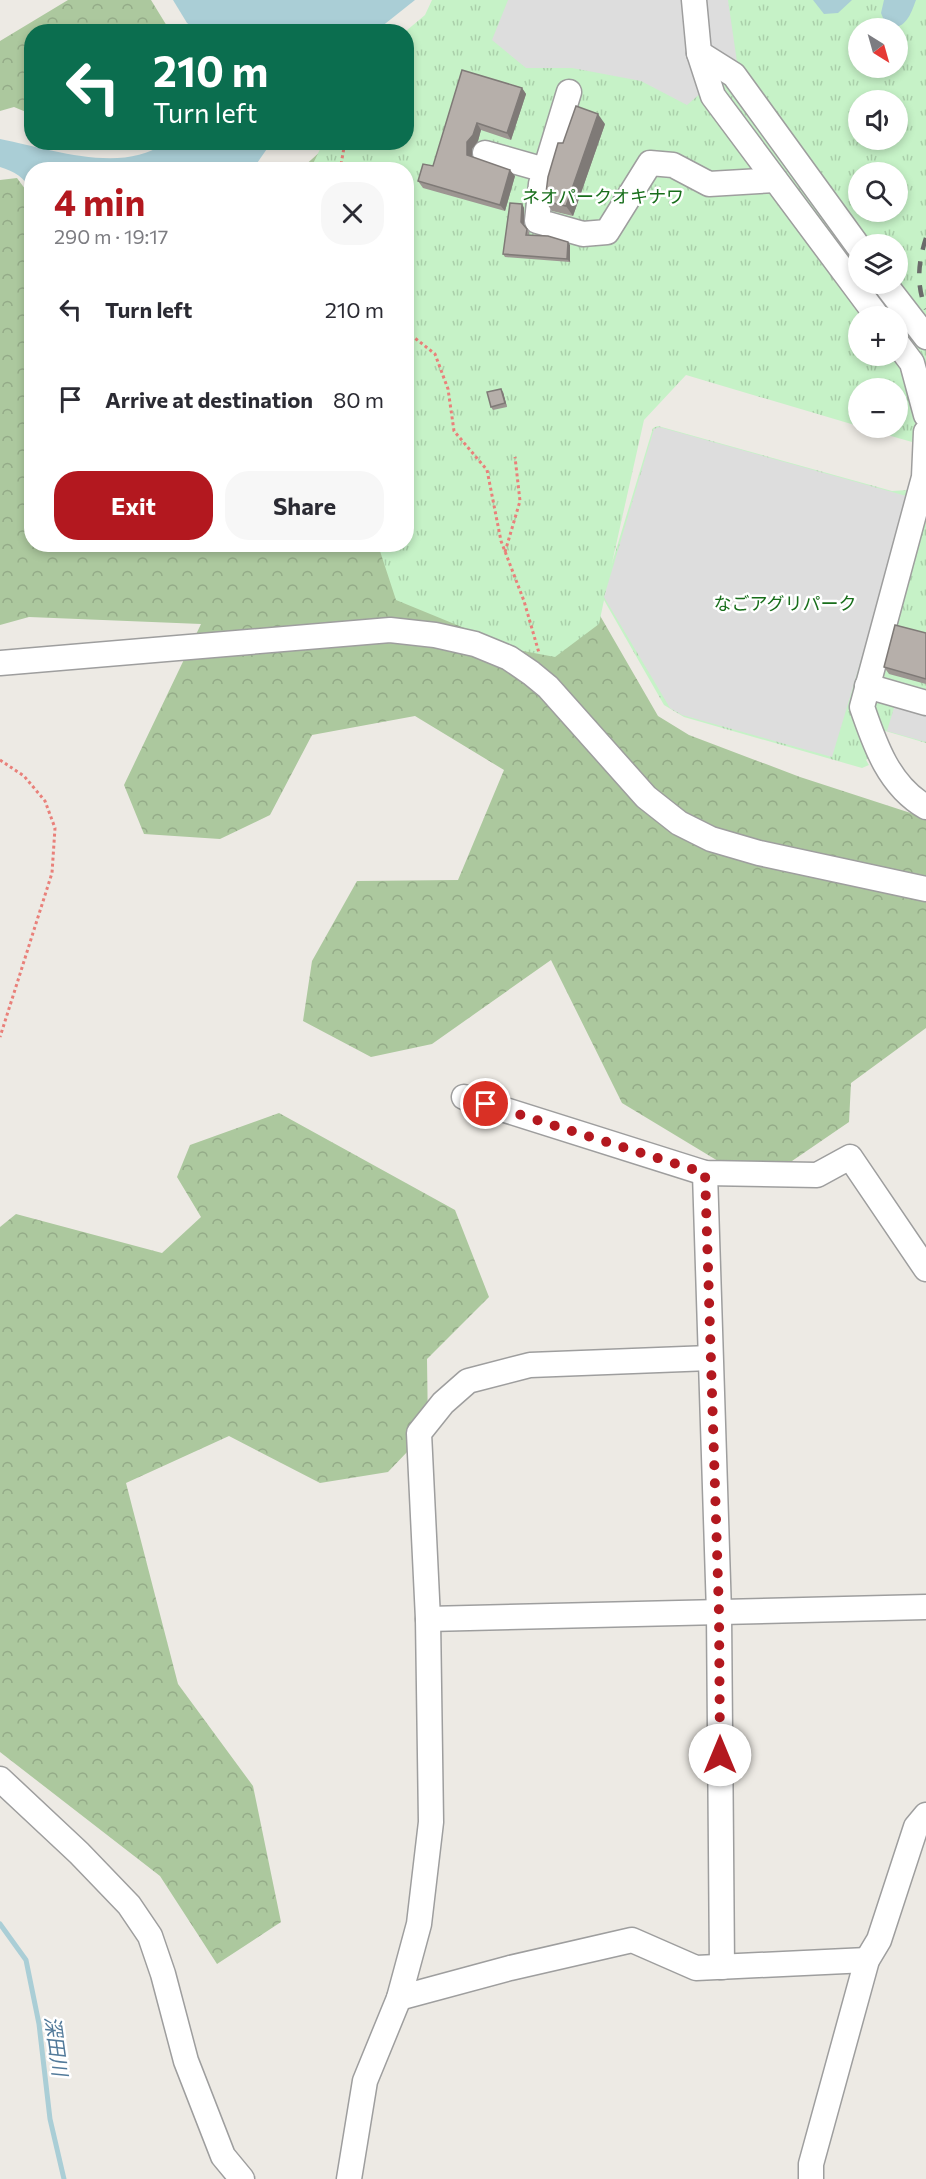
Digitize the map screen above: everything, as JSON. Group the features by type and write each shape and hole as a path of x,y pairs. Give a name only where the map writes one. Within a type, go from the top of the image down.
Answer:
{"street":[{"path":"694,0 699,53 713,96 870,306"},
{"path":"699,53 734,75 849,234"},
{"path":"569,92 541,184 537,221 583,234 607,232 650,163 673,165 709,184 775,180"},
{"path":"485,153 545,170"},
{"path":"893,294 926,337"},
{"path":"908,358 912,363 926,415"},
{"path":"926,432 922,497 862,707 873,740 886,766 904,791 926,807"},
{"path":"0,663 390,630 435,634 476,644 509,658 548,687 646,797 679,824 711,839 759,854 926,889"},
{"path":"867,686 926,703"},
{"path":"464,1097 705,1173 817,1175 850,1157 926,1269"},
{"path":"705,1173 719,1613 722,1967"},
{"path":"349,2179 365,2081 399,1998 419,1924 431,1822 428,1619 419,1433 443,1403 468,1381 530,1365 710,1358"},
{"path":"428,1619 926,1607"},
{"path":"0,1779 129,1905 150,1936 163,1974 186,2061 223,2156 242,2179"},
{"path":"811,2179 811,2164 867,1960 879,1940 916,1827 926,1815"},
{"path":"399,1998 510,1968 632,1940 696,1968 867,1960"}],"path":[{"path":"414,337 435,354 448,388 454,431 487,470 504,554 524,601 548,687"},
{"path":"504,554 520,501 514,457"},
{"path":"0,760 24,776 45,801 55,828 52,873 0,1037"}],"green space":[{"path":"68,0 151,0 166,24 28,24"},
{"name":"ネオパークオキナワ","path":"432,0 926,0 926,446 898,438 908,438 908,378 848,378 848,423 686,375 644,420 612,563 653,428 658,426 892,491 926,489 926,743 882,730 887,741 866,760 869,765 862,768 684,717 664,705 604,600 599,624 555,657 518,650 396,600 380,552 414,552 414,162 314,162 320,150 414,150 414,24 425,15"},
{"path":"24,27 24,111 14,107 0,111 0,41"},
{"path":"414,145 709,262 848,355 848,366 864,366 882,378 848,378 848,387 630,355 591,600 658,716 689,735 800,777 926,818 926,1028 851,1083 849,1122 792,1161 728,1167 622,1103 551,960 432,1044 371,1057 303,1021 312,961 357,881 458,880 504,770 415,716 312,735 270,815 220,839 144,834 124,785 201,624 29,617 0,625 0,180 17,178 24,188 24,552 414,552 414,162 309,162 322,150 414,150"},
{"path":"279,1113 455,1210 489,1297 427,1359 428,1430 388,1472 320,1483 229,1436 126,1483 178,1684 253,1786 281,1922 217,1964 160,1876 0,1752 0,1227 16,1214 162,1253 201,1217 177,1177 190,1145"}],"shaded area":[{"path":"508,0 728,0 737,62 687,105 641,81 572,68 526,68 492,40"},
{"name":"なごアグリパーク","path":"659,427 910,497 832,757 682,715 670,708 604,597 654,429"},
{"path":"896,701 926,710 926,742 887,731"}],"water":[{"path":"173,0 415,0 385,24 187,23"},
{"path":"813,0 852,0 838,13 824,14"},
{"path":"884,0 916,0 908,18 883,18 881,13"},
{"path":"0,139 24,145 24,150 48,150 106,158 127,157 151,150 266,150 258,162 24,162 24,181 0,167"}],"building":[{"path":"462,70 522,88 507,133 477,123 473,135 467,142 467,155 510,170 500,205 418,181 423,164 433,166"},
{"path":"576,106 598,114 566,206 545,201 548,177 558,143 563,143"},
{"path":"510,203 522,204 521,222 527,229 526,235 548,236 568,242 567,259 503,254"},
{"path":"501,389 505,403 491,407 487,392"},
{"path":"895,625 926,633 926,679 884,667"}],"waterway":[{"name":"深田川","path":"0,1924 26,1960 39,2024 50,2119 64,2179"}],"railway":[{"path":"926,238 919,274 926,309"}],"route":[{"path":"486,1104 705,1173 719,1613 720,1755"}]}
